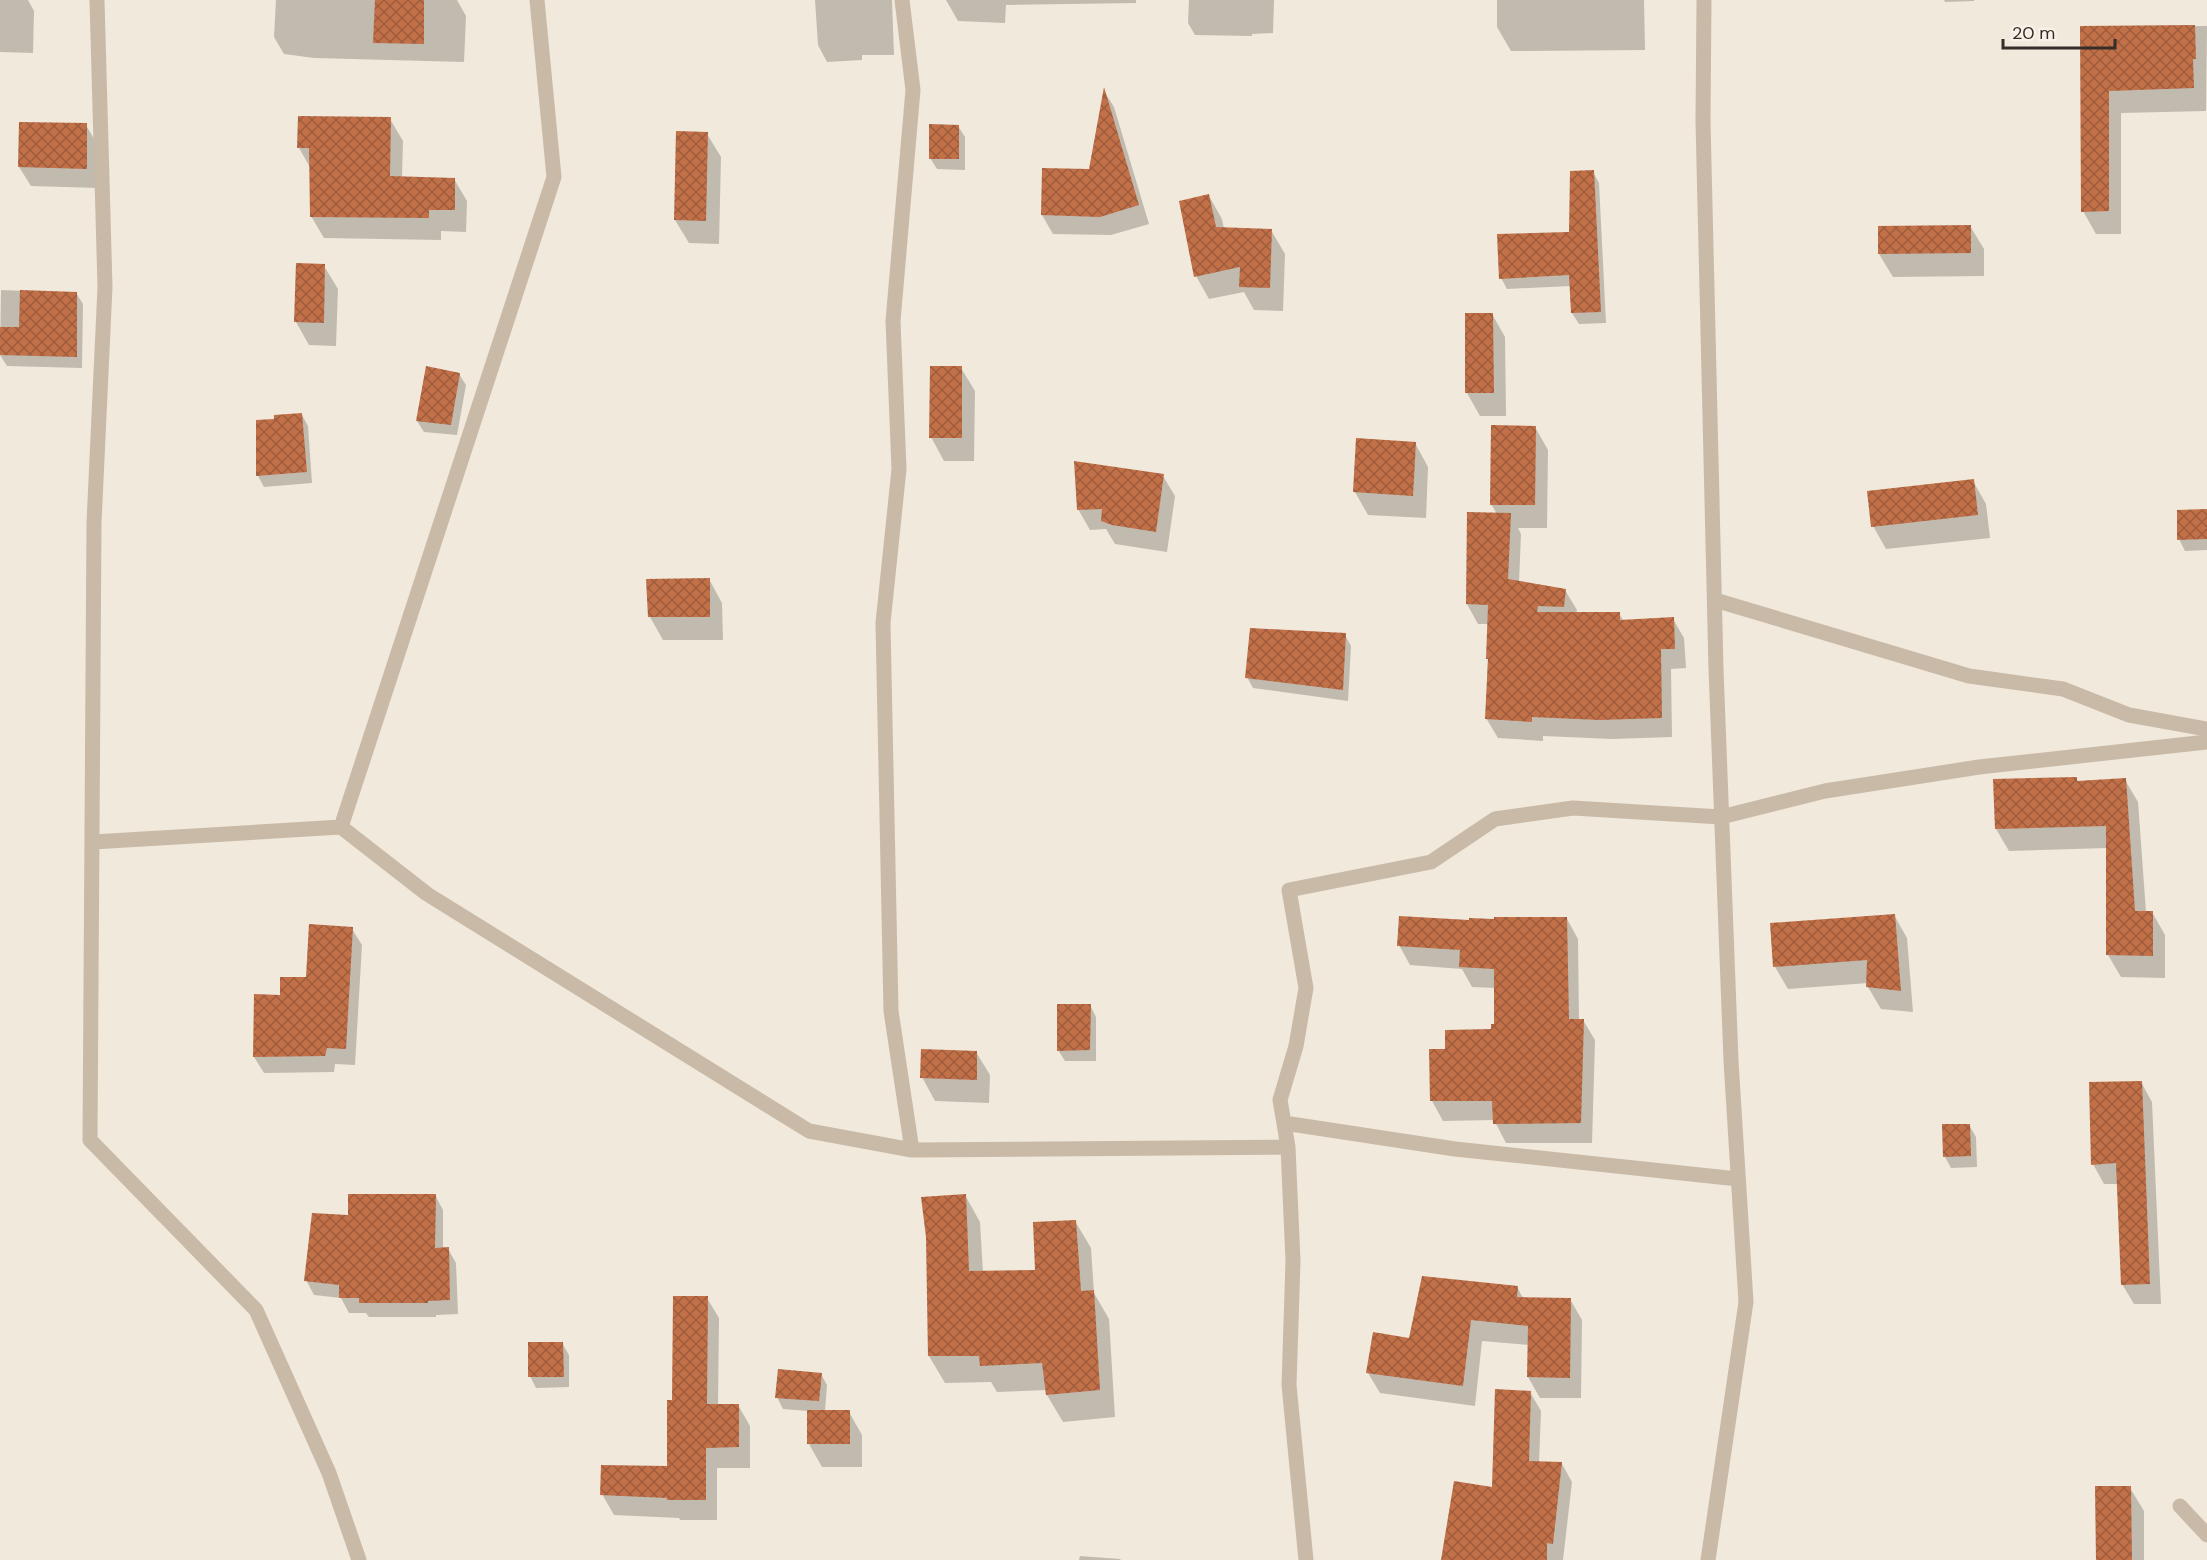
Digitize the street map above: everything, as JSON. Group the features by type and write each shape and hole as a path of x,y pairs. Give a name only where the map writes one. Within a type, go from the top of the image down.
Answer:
{"street":[{"path":"98,0 105,287 94,523 90,1140 256,1310 329,1473 360,1560"},
{"path":"341,828 554,177 537,0"},
{"path":"902,0 913,90 893,321 899,469 883,623 891,1011 912,1150"},
{"path":"1704,0 1703,121 1714,600 1731,1061 1746,1302 1708,1560"},
{"path":"1714,600 1969,676 2064,689 2129,715 2207,729"},
{"path":"1306,1560 1289,1385 1293,1261 1288,1147 1280,1100 1296,1046 1306,988 1289,890 1431,862 1495,819 1573,808 1721,817 1825,791 1979,767 2207,741"},
{"path":"93,842 341,828 427,894 809,1131 912,1150 1288,1147"},
{"path":"1284,1123 1455,1149 1738,1179"},
{"path":"2180,1506 2207,1535"}],"building":[{"path":"375,0 424,0 424,44 373,43"},
{"path":"2195,25 2194,88 2109,91 2109,211 2081,212 2080,26"},
{"path":"1104,87 1139,205 1100,217 1041,215 1042,168 1089,169"},
{"path":"298,116 391,117 390,176 455,178 455,210 429,210 429,218 310,217 309,148 297,148"},
{"path":"19,122 87,123 87,169 18,167"},
{"path":"929,124 959,125 959,159 929,159"},
{"path":"676,131 708,132 706,221 674,220"},
{"path":"1594,170 1601,312 1571,313 1569,275 1499,279 1497,234 1569,232 1570,171"},
{"path":"1209,194 1216,227 1272,229 1270,288 1239,287 1240,267 1194,277 1179,201"},
{"path":"1971,225 1971,253 1878,254 1878,226"},
{"path":"296,263 325,264 324,323 294,322"},
{"path":"20,290 77,292 77,357 0,355 0,327 19,327"},
{"path":"1465,313 1493,313 1494,393 1465,393"},
{"path":"426,366 460,373 451,425 416,421"},
{"path":"930,366 962,366 962,438 929,438"},
{"path":"302,413 307,472 256,476 256,420 274,419 274,415"},
{"path":"1491,425 1536,426 1535,505 1490,505"},
{"path":"1356,438 1416,442 1413,496 1353,492"},
{"path":"1074,461 1164,474 1156,532 1101,521 1102,509 1077,510"},
{"path":"1974,479 1978,515 1871,527 1867,491"},
{"path":"2207,509 2207,539 2177,540 2177,510"},
{"path":"1467,512 1511,513 1508,579 1566,589 1564,607 1538,606 1537,612 1620,612 1620,620 1674,617 1675,649 1661,649 1662,718 1600,720 1532,717 1532,722 1485,719 1488,605 1466,604"},
{"path":"710,578 710,617 648,617 646,579"},
{"path":"1250,628 1346,633 1343,690 1245,678"},
{"path":"2077,777 2077,781 2126,778 2135,911 2153,911 2153,956 2106,955 2106,826 1995,829 1993,779"},
{"path":"1895,914 1901,991 1866,987 1867,960 1773,967 1770,923"},
{"path":"1399,916 1469,920 1469,918 1494,919 1494,917 1567,917 1569,1019 1584,1019 1581,1123 1493,1124 1492,1101 1430,1101 1429,1049 1445,1049 1445,1030 1491,1029 1491,1024 1494,1024 1494,969 1459,967 1460,950 1397,946"},
{"path":"309,924 353,927 346,1049 327,1048 325,1056 253,1057 254,994 280,995 280,977 306,977"},
{"path":"1057,1004 1091,1004 1090,1050 1057,1051"},
{"path":"921,1049 977,1051 977,1080 920,1078"},
{"path":"2142,1081 2150,1284 2121,1285 2116,1163 2091,1165 2089,1082"},
{"path":"1942,1124 1970,1124 1971,1156 1943,1157"},
{"path":"348,1194 436,1194 435,1248 449,1247 450,1300 428,1301 428,1303 359,1303 359,1298 339,1298 339,1285 304,1281 312,1213 348,1215"},
{"path":"966,1194 969,1271 1035,1270 1033,1222 1076,1220 1081,1291 1094,1290 1100,1390 1046,1395 1042,1363 980,1366 979,1356 928,1356 926,1237 921,1197"},
{"path":"1422,1276 1518,1286 1517,1297 1571,1298 1570,1378 1527,1377 1528,1326 1471,1320 1463,1386 1366,1373 1373,1332 1409,1338"},
{"path":"673,1296 708,1296 707,1404 739,1404 739,1447 706,1448 706,1500 667,1500 667,1498 600,1495 601,1465 667,1466 667,1400 672,1400"},
{"path":"528,1342 563,1342 564,1377 528,1377"},
{"path":"778,1369 822,1373 819,1401 775,1398"},
{"path":"1495,1389 1531,1391 1529,1461 1562,1462 1553,1544 1547,1543 1547,1560 1441,1560 1454,1481 1492,1487"},
{"path":"807,1410 850,1410 850,1444 807,1444"},
{"path":"2095,1486 2131,1486 2132,1560 2096,1560"}]}
